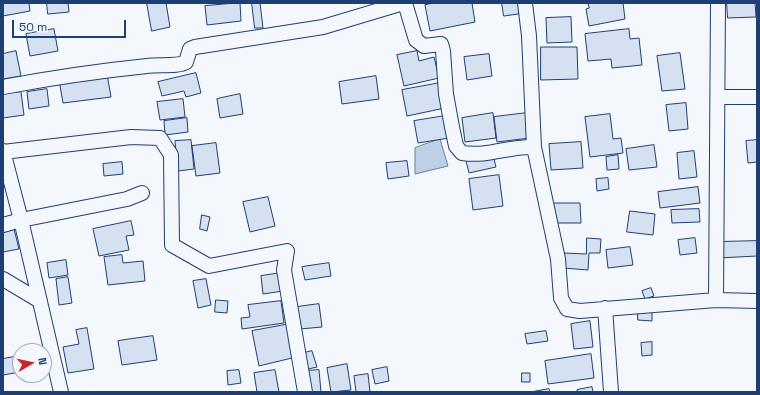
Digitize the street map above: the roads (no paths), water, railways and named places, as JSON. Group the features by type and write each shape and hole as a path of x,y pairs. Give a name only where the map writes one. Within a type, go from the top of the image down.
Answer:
{"street":[{"path":"3,87 67,75 159,64 180,65 186,62 190,49 195,47 323,27 404,3 416,40 424,46 440,44 443,51 442,59 448,107 456,146 462,154 481,155 524,147 534,147"},
{"path":"525,3 529,36 534,147 558,259 561,298 567,310 580,311 716,300 757,301"},
{"path":"716,300 719,96 718,3"},
{"path":"719,96 757,97"},
{"path":"61,392 21,220 3,152 131,137 160,138 171,154 172,246 209,266 287,251 284,270 305,392"},
{"path":"3,225 127,199 142,193"},
{"path":"3,279 40,301"},
{"path":"605,308 611,392"}],"water":[{"path":"440,139 448,166 415,174 415,148"}]}
